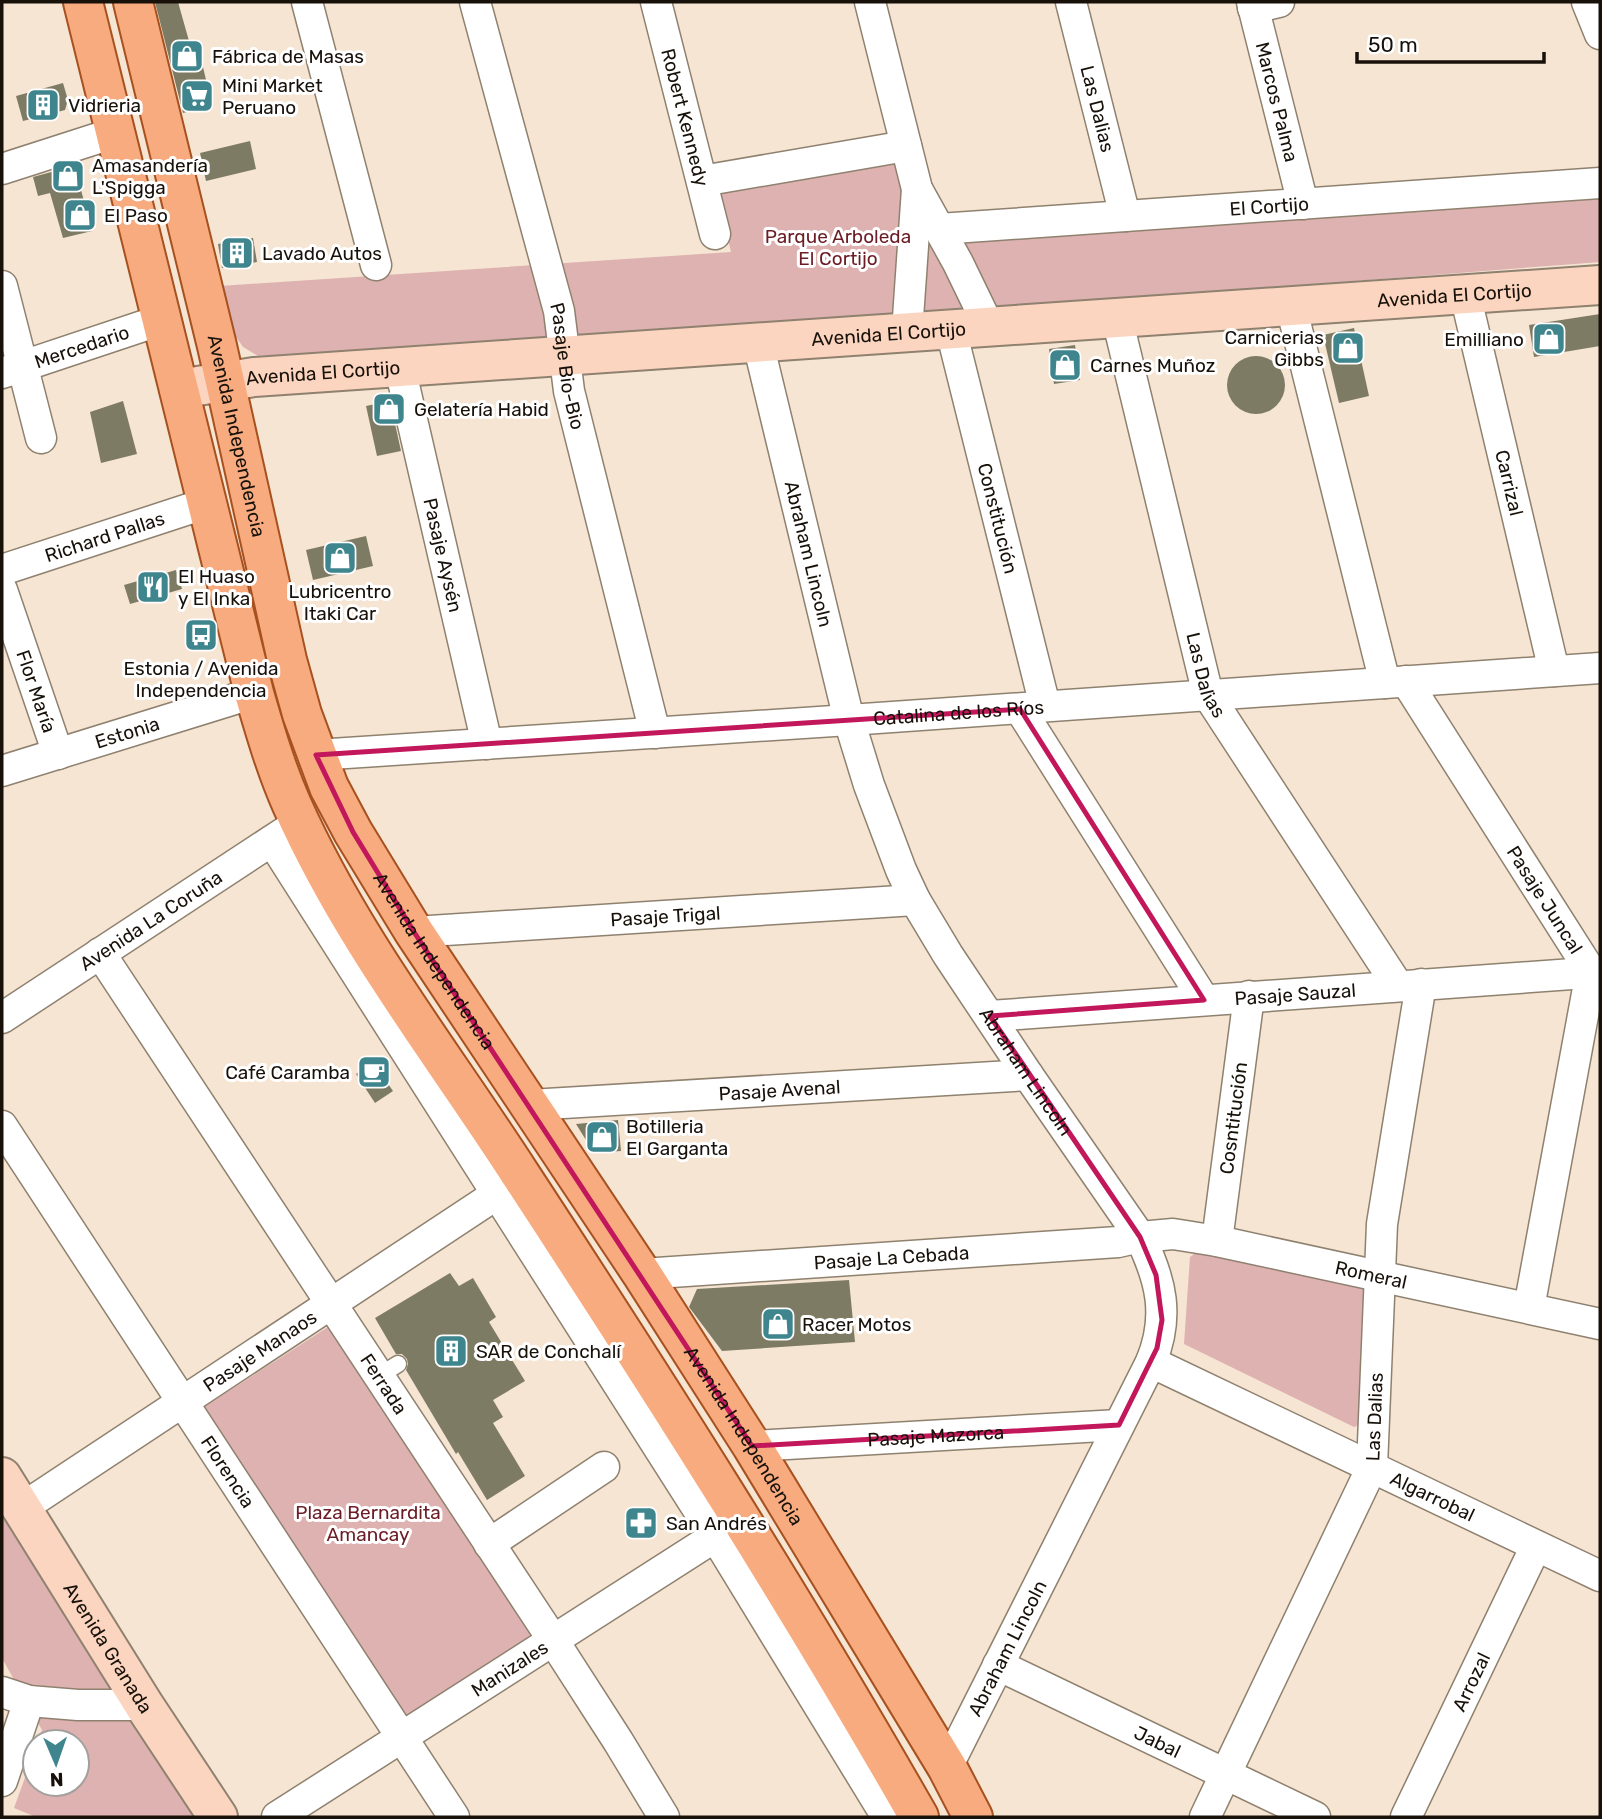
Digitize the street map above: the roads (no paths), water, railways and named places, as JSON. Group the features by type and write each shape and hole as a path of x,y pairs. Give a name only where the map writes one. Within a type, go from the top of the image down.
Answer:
{"main road":[{"path":"83,2 268,741 286,832 335,890 425,1034 519,1171 729,1528 815,1639 919,1817"},
{"name":"Avenida Independencia","path":"133,2 225,382 287,660 302,714 329,787 414,932 642,1274 752,1446 947,1767 973,1817"}],"street":[{"path":"307,2 376,265"},
{"name":"Pasaje Bio-Bio","path":"475,2 559,311 572,404 655,733"},
{"name":"Robert Kennedy","path":"656,2 715,234"},
{"path":"870,2 917,189 958,263 989,327"},
{"name":"Las Dalias","path":"1071,2 1125,216"},
{"path":"1587,2 1600,34"},
{"name":"Marcos Palma","path":"1261,4 1303,204"},
{"path":"2,169 114,133"},
{"path":"702,181 906,146"},
{"name":"El Cortijo","path":"939,229 1600,183"},
{"path":"907,332 917,189"},
{"name":"Avenida El Cortijo","path":"179,389 254,377 1600,285"},
{"path":"2,286 12,369 41,438"},
{"name":"Carrizal","path":"1465,294 1554,671"},
{"name":"Pasaje Juncal","path":"1291,306 1396,682 1595,972 1529,1308"},
{"name":"Las Dalias","path":"1117,318 1208,695 1409,985 1382,1224 1372,1468 1205,1817"},
{"name":"Mercedario","path":"12,369 161,320"},
{"name":"Constitución","path":"951,330 1032,708 1204,1000"},
{"name":"Abraham Lincoln","path":"758,343 849,720 889,839 915,900 942,946 1140,1237 1156,1275 1162,1307 1160,1333 1151,1362 947,1767"},
{"name":"Pasaje Aysén","path":"400,368 487,744"},
{"name":"Richard Pallas","path":"2,570 207,503"},
{"name":"Flor María","path":"2,590 58,754"},
{"name":"Catalina de los Ríos","path":"316,755 1554,671 1596,675"},
{"name":"Estonia","path":"2,771 254,693"},
{"path":"286,832 497,1194 729,1528 887,1817"},
{"name":"Avenida La Coruña","path":"2,1018 286,832"},
{"name":"Pasaje Trigal","path":"414,932 915,900"},
{"name":"Ferrada","path":"100,953 330,1303 388,1370 489,1544 664,1817"},
{"name":"Pasaje Sauzal","path":"990,1016 1595,972"},
{"name":"Cosntitución","path":"1217,1241 1249,996"},
{"name":"Pasaje Avenal","path":"530,1105 1028,1075"},
{"name":"Florencia","path":"2,1126 454,1817"},
{"name":"Pasaje Manaos","path":"12,1492 182,1401 497,1194"},
{"name":"Romeral","path":"1140,1237 1173,1234 1217,1241 1600,1324"},
{"name":"Pasaje La Cebada","path":"642,1274 1118,1242 1140,1237"},
{"name":"Algarrobal","path":"1151,1362 1600,1576"},
{"name":"Pasaje Mazorca","path":"752,1446 1119,1424"},
{"path":"489,1544 604,1466"},
{"name":"Avenida Granada","path":"12,1492 218,1817"},
{"name":"Manizales","path":"276,1817 729,1528"},
{"name":"Arrozal","path":"1406,1817 1536,1546"},
{"name":"Jabal","path":"998,1665 1315,1817"},
{"path":"2,1781 15,1696 78,1705 144,1704"}],"place":[{"name":"Fábrica de Masas","path":"187,56"},
{"name":"Mini Market Peruano","path":"197,96"},
{"name":"Vidrieria","path":"43,105"},
{"name":"Amasandería L'Spigga","path":"68,176"},
{"name":"El Paso","path":"80,215"},
{"name":"Lavado Autos","path":"237,253"},
{"name":"Emilliano","path":"1549,339"},
{"name":"Carnicerias Gibbs","path":"1348,348"},
{"name":"Carnes Muñoz","path":"1065,365"},
{"name":"Gelatería Habid","path":"389,409"},
{"name":"Lubricentro Itaki Car","path":"340,558"},
{"name":"El Huaso y El Inka","path":"153,587"},
{"name":"Estonia / Avenida Independencia","path":"201,635"},
{"name":"Café Caramba","path":"374,1072"},
{"name":"Botilleria El Garganta","path":"602,1137"},
{"name":"Racer Motos","path":"778,1324"},
{"name":"SAR de Conchalí","path":"451,1351"},
{"name":"San Andrés","path":"641,1523"}],"park label":[{"name":"Parque Arboleda El Cortijo","path":"838,247"},
{"name":"Plaza Bernardita Amancay","path":"368,1523"}]}
